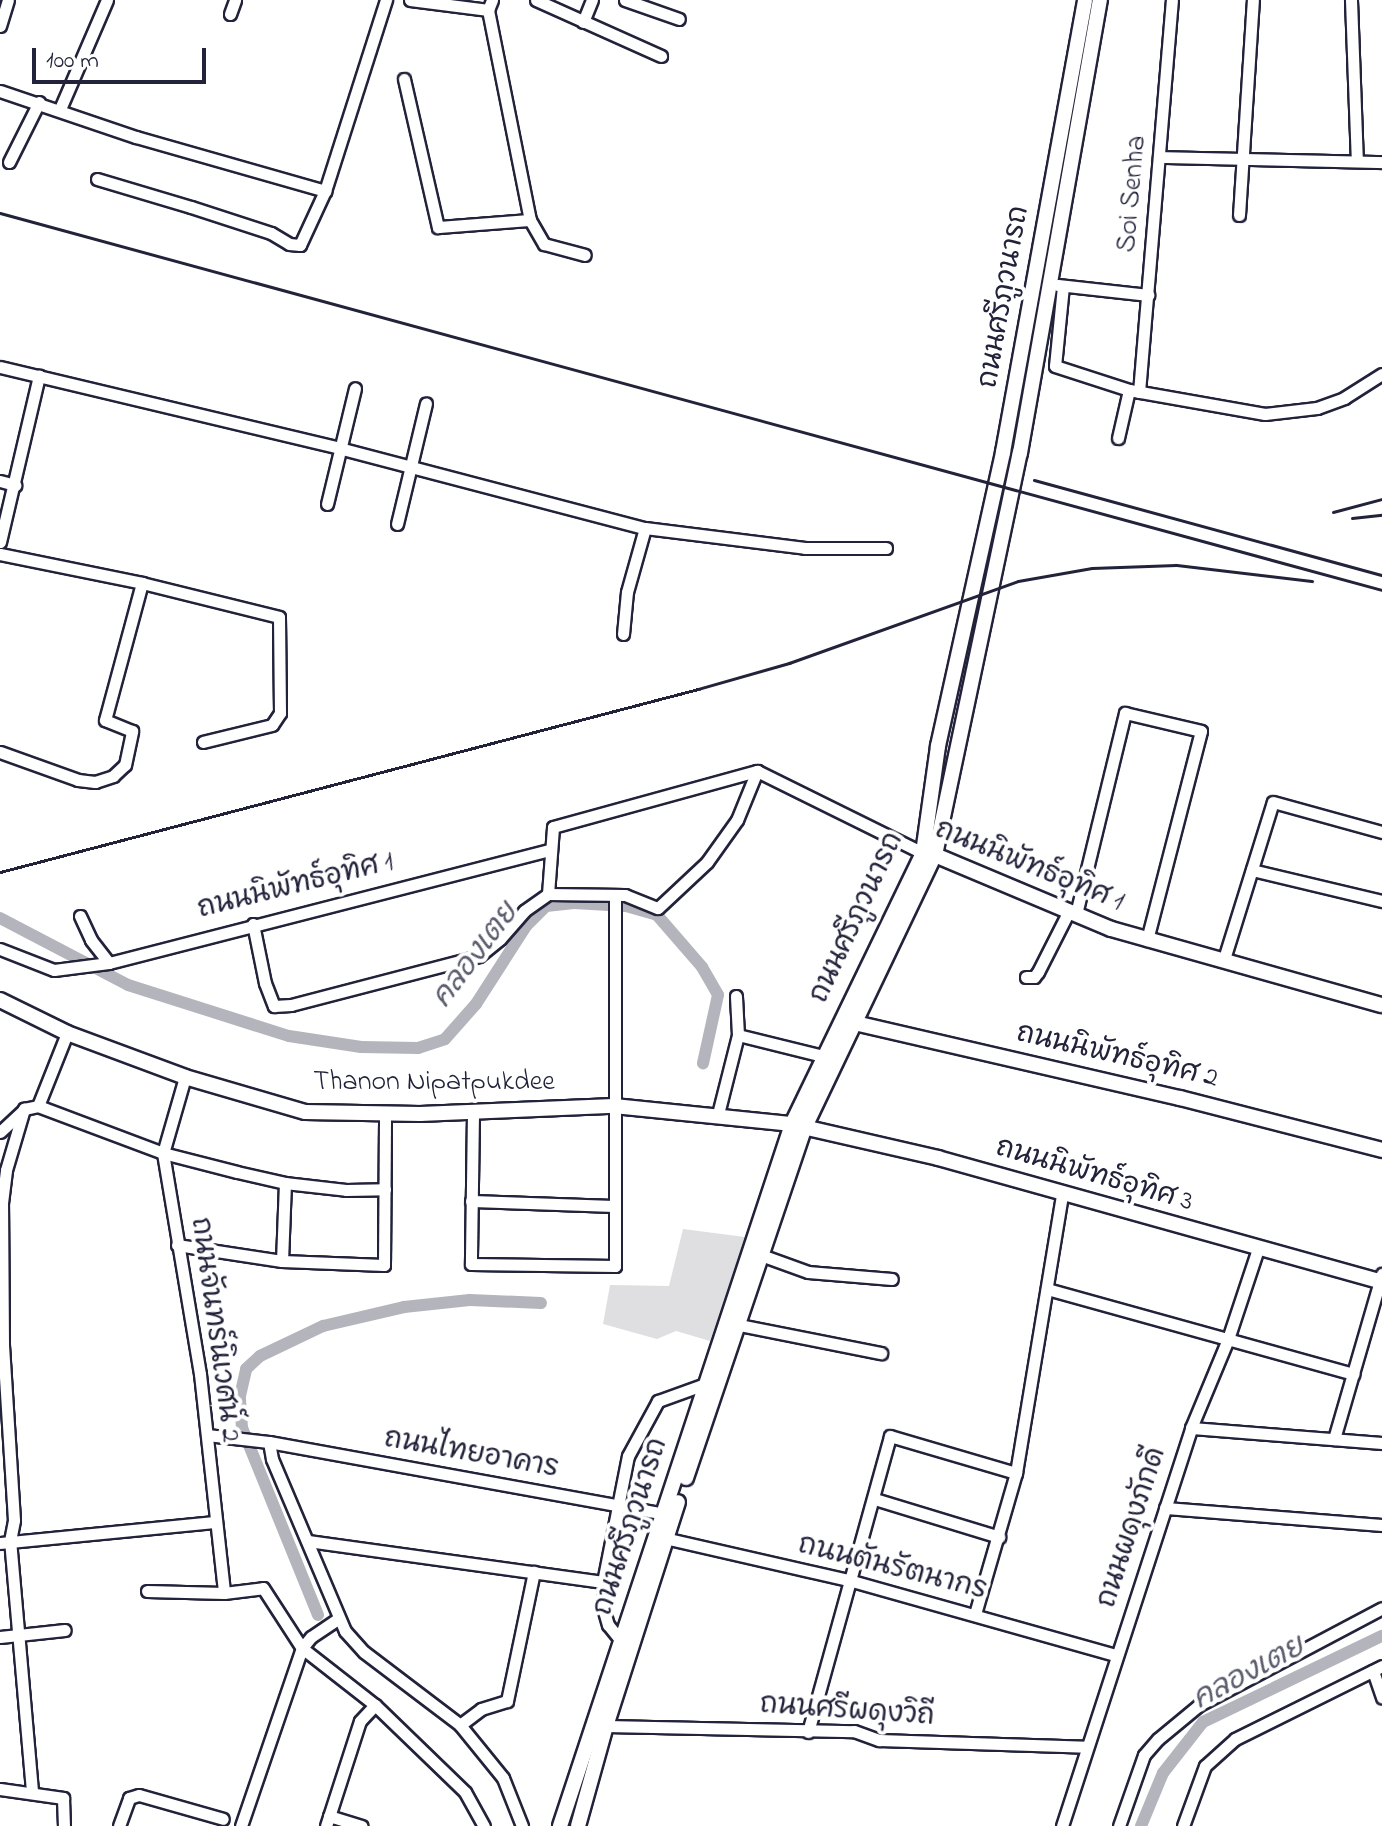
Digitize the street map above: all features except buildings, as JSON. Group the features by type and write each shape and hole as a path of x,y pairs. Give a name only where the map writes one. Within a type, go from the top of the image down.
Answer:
{"main road":[{"name":"ถนนศรีภูวนารถ","path":"929,854 938,746 1003,452 1085,0"},
{"name":"ถนนศรีภูวนารถ","path":"578,1826 622,1642 739,1325 798,1126 929,854 1057,285 1100,0"},
{"path":"1097,16 1107,0"},
{"name":"ถนนนิพัทธ์อุทิศ 1","path":"929,854 1147,940 1382,1005"},
{"name":"Thanon Nipatpukdee","path":"0,1000 67,1033 185,1077 305,1112 473,1113 614,1106 673,1109 798,1126"},
{"name":"ถนนศรีภูวนารถ","path":"560,1826 600,1726 660,1538 664,1514 798,1126 823,1056 846,1022"},
{"name":"ถนนนิพัทธ์อุทิศ 2","path":"846,1022 1180,1098 1382,1150"},
{"name":"ถนนนิพัทธ์อุทิศ 3","path":"798,1126 938,1158 1258,1249 1381,1279"}],"street":[{"path":"0,26 8,0"},
{"path":"60,109 107,0"},
{"path":"230,14 235,0"},
{"path":"97,179 247,225 296,246 308,234 325,191 386,0"},
{"path":"410,0 490,5 530,220 544,244 585,255"},
{"path":"536,0 661,56"},
{"path":"583,22 592,0"},
{"path":"625,0 679,19"},
{"name":"Soi Senha","path":"1118,438 1134,391 1148,295 1172,0"},
{"path":"1239,215 1253,0"},
{"path":"1351,0 1357,161"},
{"path":"404,79 438,227 530,220"},
{"path":"0,91 136,137 325,191"},
{"path":"9,162 39,102"},
{"path":"1161,157 1382,162"},
{"path":"1148,295 1057,285 1055,366 1134,391 1265,414 1317,408 1344,398 1382,374"},
{"path":"0,367 339,448 645,528 805,548 886,548"},
{"path":"0,542 39,376"},
{"path":"327,504 355,388"},
{"path":"397,524 426,403"},
{"path":"0,481 15,485"},
{"path":"623,634 627,592 645,528"},
{"path":"0,554 142,583 279,617 280,713 272,725 203,742"},
{"path":"0,752 95,782 113,776 125,765 132,731 105,720 142,583"},
{"path":"1026,977 1038,972 1072,912 1125,713 1201,731 1147,940"},
{"path":"548,894 547,867 553,827 757,771"},
{"path":"253,924 265,983 274,1006 291,1005 479,956 500,939 524,911 548,894 625,895 658,908 707,862 737,820 757,771"},
{"name":"ถนนนิพัทธ์อุทิศ 1","path":"757,771 929,854"},
{"path":"1224,959 1273,802 1382,832"},
{"name":"ถนนนิพัทธ์อุทิศ 1","path":"0,949 54,970 109,963 550,850"},
{"path":"1252,870 1382,901"},
{"path":"473,1113 471,1264 615,1266 615,896"},
{"path":"80,916 91,940 109,963"},
{"path":"718,1114 738,1035 736,996"},
{"path":"38,1106 67,1033"},
{"path":"738,1035 823,1056"},
{"name":"ถนนจันทร์นิเวศน์ 2","path":"185,1077 163,1153 207,1435 224,1593"},
{"path":"0,1132 24,1109 38,1106 163,1153 285,1183 346,1190 385,1189"},
{"path":"24,1109 6,1170 2,1203 2,1306 5,1422 14,1520 5,1542 18,1637 32,1791"},
{"path":"177,1245 282,1261 384,1265 385,1113"},
{"path":"282,1261 285,1183"},
{"path":"975,1614 1016,1473 1062,1195"},
{"path":"471,1201 615,1206"},
{"name":"ถนนผดุงภักดี","path":"1062,1826 1191,1428 1228,1339 1258,1249"},
{"path":"761,1255 808,1272 892,1279"},
{"path":"1334,1439 1381,1279"},
{"path":"1047,1289 1353,1374"},
{"path":"739,1325 881,1353"},
{"path":"622,1642 608,1625 603,1608 603,1582 628,1456 658,1401 708,1383"},
{"path":"1191,1428 1382,1443"},
{"name":"ถนนไทยอาคาร","path":"207,1435 265,1441 664,1514"},
{"path":"808,1732 890,1436 1016,1473"},
{"path":"265,1441 308,1541 334,1622 364,1652 460,1725 503,1778 522,1826"},
{"path":"875,1499 999,1537"},
{"path":"1165,1508 1382,1525"},
{"path":"5,1542 214,1522"},
{"name":"ถนนตันรัตนากร","path":"660,1538 852,1581 1116,1655"},
{"path":"308,1541 603,1582"},
{"path":"460,1725 481,1709 507,1701 534,1572"},
{"path":"147,1591 224,1593 263,1588 302,1648 375,1705 465,1792 484,1826"},
{"path":"1119,1826 1144,1755 1158,1739 1199,1705 1382,1608"},
{"path":"241,1826 302,1648 311,1637 334,1622"},
{"path":"0,1637 65,1630"},
{"path":"1183,1826 1205,1766 1235,1739 1377,1669 1382,1697"},
{"path":"362,1826 328,1821 360,1721 375,1705"},
{"name":"ถนนศรีผดุงวิถี","path":"600,1726 854,1731 879,1740 1086,1747"},
{"path":"0,1789 32,1791 63,1798 64,1826"},
{"path":"119,1826 129,1798 139,1795 223,1819"}],"shaded area":[{"path":"683,1229 745,1237 710,1341 676,1331 657,1339 603,1324 610,1285 669,1286"}],"waterway":[{"name":"คลองเตย","path":"0,918 128,985 289,1036 361,1047 418,1048 445,1039 476,1004 526,926 546,906 574,903 626,906 657,915 702,967 718,995 703,1063"},
{"name":"คลองเตย","path":"318,1615 242,1428 240,1396 246,1369 260,1356 323,1326 404,1307 470,1300 541,1303"},
{"name":"คลองเตย","path":"1141,1826 1163,1773 1203,1722 1382,1636"}],"railway":[{"path":"0,213 1382,590"},
{"path":"1034,480 1382,575"},
{"path":"1333,512 1382,499"},
{"path":"1352,518 1382,515"},
{"path":"0,872 789,663 1018,581 1092,568 1176,565 1312,581"}]}
